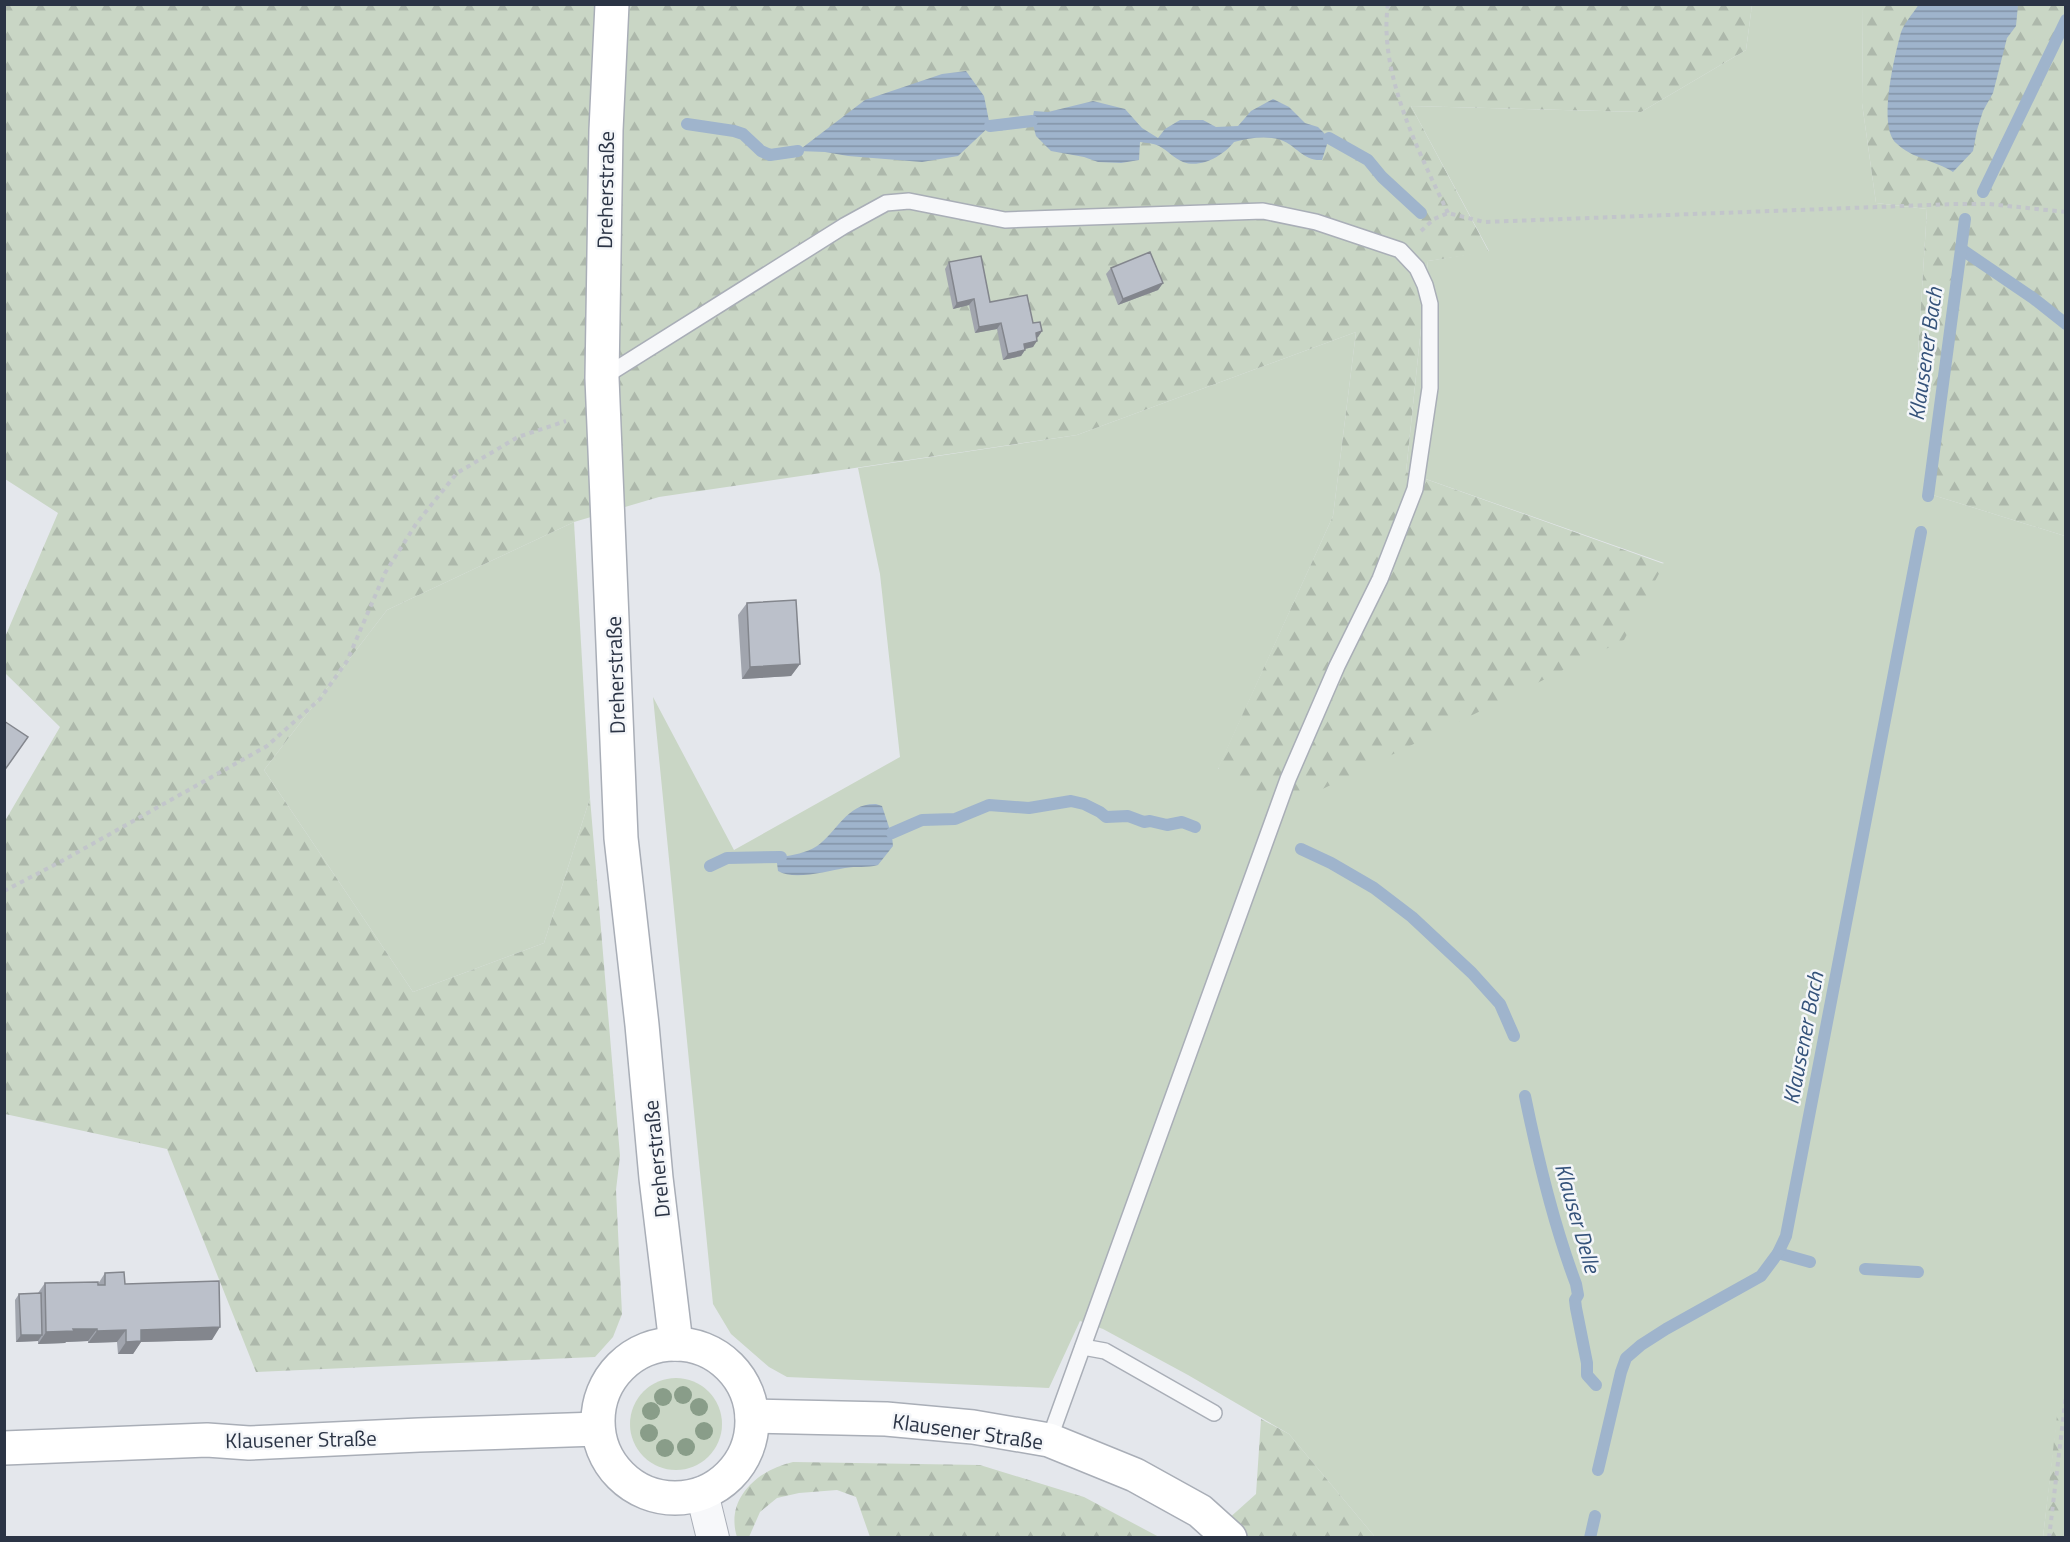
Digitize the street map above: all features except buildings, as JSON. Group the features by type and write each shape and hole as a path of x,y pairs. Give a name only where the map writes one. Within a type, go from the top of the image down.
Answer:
{"main road":[{"name":"Dreherstraße","path":"612,4 606,130 603,394 621,838 656,1178 676,1344"},
{"path":"676,1344 699,1347 720,1358 736,1374 747,1394 752,1416 750,1440 740,1462 723,1480 702,1493 683,1498 662,1497 643,1491 626,1481 612,1466 603,1449 598,1429 600,1403 610,1379 628,1360 651,1347 676,1344"},
{"name":"Klausener Straße","path":"752,1416 886,1419 973,1427 1049,1440 1135,1475 1200,1511 1230,1538"},
{"name":"Klausener Straße","path":"4,1448 207,1440 249,1443 598,1429"}],"street":[{"path":"702,1493 713,1538"}],"lane":[{"path":"603,394 844,226 886,203 909,201 1005,220 1263,211 1316,222 1400,250 1417,268 1425,285 1430,304 1430,388 1415,489 1380,579 1337,666 1288,779 1049,1440"},
{"path":"1083,1347 1105,1351 1214,1413"}],"path":[{"path":"1388,4 1386,18 1389,55 1397,97 1448,213"},
{"path":"1400,250 1434,219 1448,213 1484,222 1954,204 1989,204 2066,212"},
{"path":"4,891 267,746 320,699 347,661 386,573 416,524 457,473 518,437 603,394"},
{"path":"2049,1538 2066,1395"}],"green space":[{"path":"5,5 1752,5 1746,50 1641,112 1411,106 1489,252 1428,261 1406,472 1664,564 1624,640 1270,815 1218,768 1333,516 1356,332 1077,435 659,497 574,522 387,610 264,770 413,992 544,943 590,798 620,1156 616,1190 622,1314 613,1337 595,1357 256,1372 167,1149 5,1114 5,821 60,727 5,673 5,637 58,513 5,479"},
{"path":"1752,5 1863,5 1862,103 1876,203 1927,209 1916,383 1942,391 1923,492 2065,536 2066,1346 2043,1537 1375,1537 1289,1434 1103,1329 1080,1321 1049,1388 787,1377 769,1367 731,1334 713,1304 653,697 734,850 900,757 880,574 858,468 1077,435 1356,332 1333,516 1218,769 1664,563 1406,472 1428,261 1489,251 1411,106 1641,112 1746,50"},
{"path":"1863,5 2065,5 2065,536 1923,492 1942,391 1916,384 1927,209 1876,203 1862,103"},
{"path":"574,522 590,798 544,943 413,992 264,770 387,610"},
{"path":"2065,1346 2065,1537 2043,1537"},
{"path":"676,1378 694,1382 708,1392 718,1406 722,1424 718,1442 708,1456 694,1466 676,1470 658,1466 644,1456 634,1442 630,1424 634,1406 644,1392 658,1382"},
{"path":"1261,1419 1289,1434 1375,1537 1207,1538 1256,1494"},
{"path":"793,1462 980,1465 1084,1497 1159,1537 870,1537 856,1497 837,1490 799,1493 777,1498 760,1512 749,1537 737,1537 734,1523 736,1510 747,1488 767,1472"}],"water":[{"path":"1919,4 2018,5 2016,26 2007,38 1993,93 1983,111 1973,151 1953,172 1902,148 1891,134 1888,122 1889,91 1901,32"},
{"path":"966,71 984,96 990,126 958,156 922,162 798,151 865,100 942,74"},
{"path":"1273,99 1289,107 1305,123 1318,127 1329,138 1322,160 1305,156 1281,140 1263,137 1234,142 1212,160 1197,164 1183,162 1159,146 1140,142 1139,160 1121,163 1098,162 1051,151 1036,136 1032,121 1034,111 1048,112 1093,101 1125,109 1142,128 1158,138 1165,129 1180,120 1203,120 1216,127 1238,126 1251,111"},
{"path":"866,805 882,806 893,846 878,865 801,875 778,871 777,863 781,857 817,846 850,813"}],"waterway":[{"name":"Klausener Bach","path":"1983,192 2066,20"},
{"path":"990,126 1032,121"},
{"path":"687,124 743,134 761,151 770,155 798,151"},
{"path":"1329,138 1368,160 1382,177 1421,213"},
{"name":"Klausener Bach","path":"1928,496 1965,219"},
{"path":"1961,249 2033,298 2066,324"},
{"name":"Klausener Bach","path":"1598,1470 1626,1358 1666,1329 1761,1276 1778,1253 1786,1236 1921,532"},
{"name":"Klauser Delle","path":"892,833 922,820 955,819 989,805 1029,808 1071,801 1084,804 1106,817 1128,816 1144,822 1167,825 1182,822 1195,827"},
{"name":"Klauser Delle","path":"1301,849 1374,888 1412,917 1472,973 1500,1004 1514,1036"},
{"name":"Klauser Delle","path":"710,866 727,858 781,857"},
{"name":"Klauser Delle","path":"1525,1096 1547,1191 1576,1284 1578,1295 1575,1300 1587,1363 1587,1375 1596,1385"},
{"path":"1778,1253 1810,1262"},
{"path":"1865,1269 1918,1272"},
{"name":"Klausener Bach","path":"1590,1538 1595,1516"}]}
